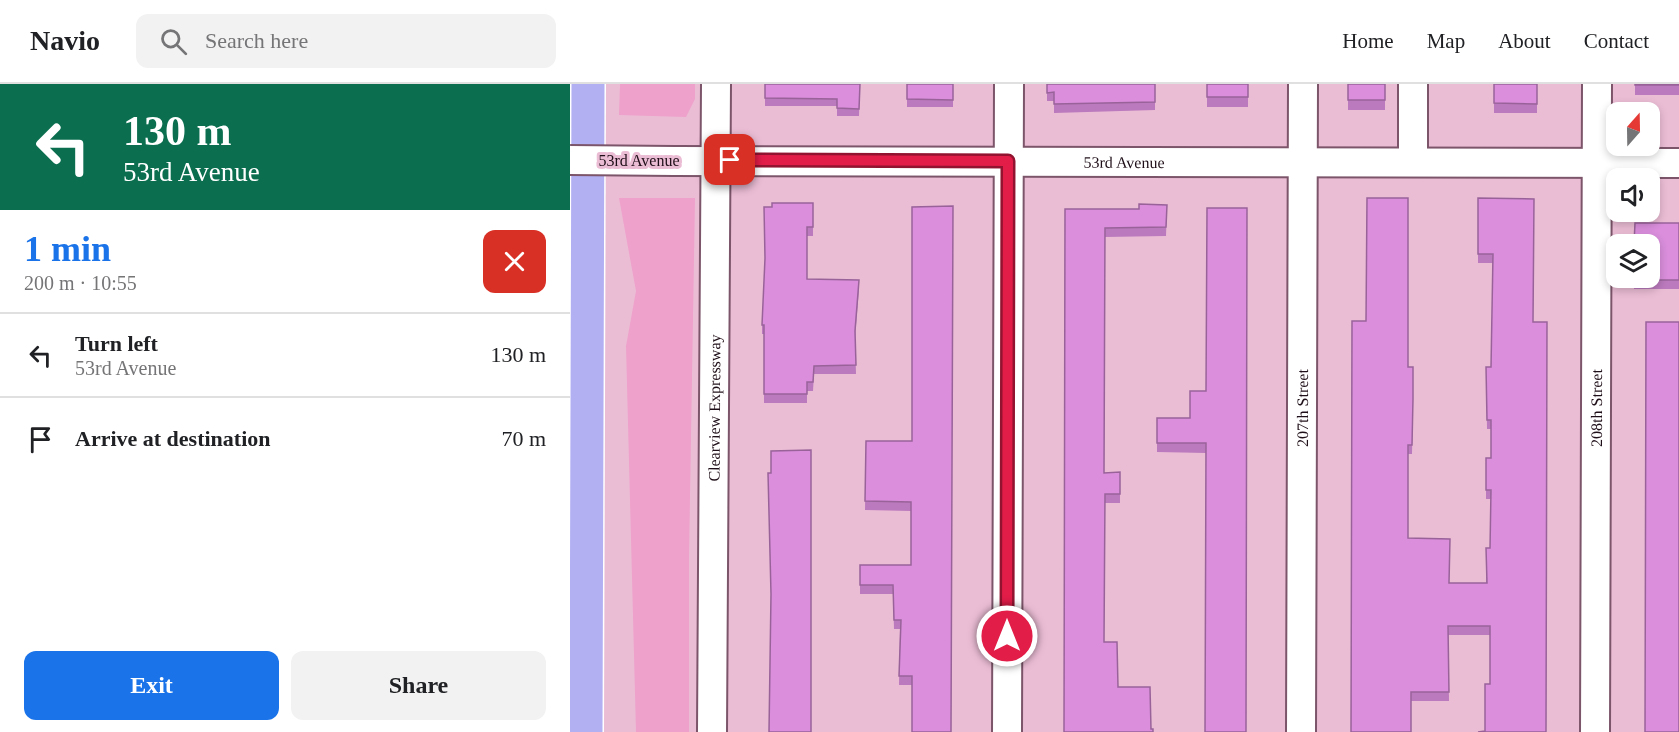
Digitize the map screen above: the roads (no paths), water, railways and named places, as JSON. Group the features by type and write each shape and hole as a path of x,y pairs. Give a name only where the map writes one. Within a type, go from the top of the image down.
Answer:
{"highway":[{"path":"586,732 588,84"}],"street":[{"name":"Clearview Expressway","path":"712,732 716,84"},
{"path":"1007,732 1009,84"},
{"name":"207th Street","path":"1301,732 1303,84"},
{"path":"1413,84 1413,162"},
{"name":"208th Street","path":"1595,732 1597,84"},
{"name":"53rd Avenue","path":"570,160 1679,163"}]}
